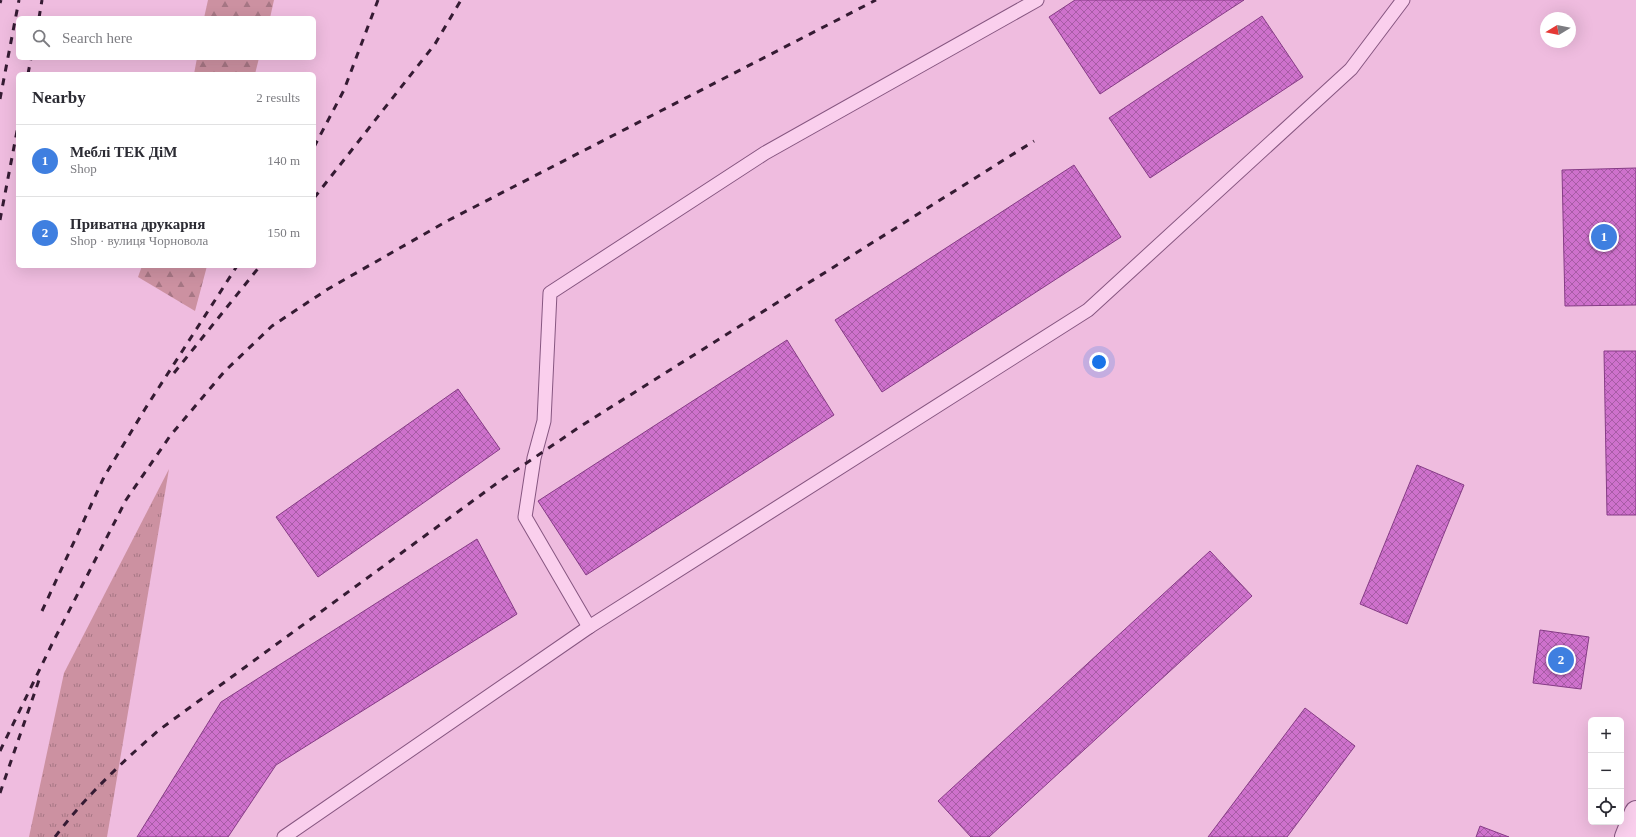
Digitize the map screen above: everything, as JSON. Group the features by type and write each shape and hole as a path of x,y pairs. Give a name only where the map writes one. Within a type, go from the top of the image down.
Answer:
{"street":[{"path":"1626,837 1636,812"}],"lane":[{"path":"588,627 526,517 534,458 544,420 550,293 765,153 1037,0"},
{"path":"284,837 588,627 1088,310 1351,69 1403,0"}],"green space":[{"path":"208,0 274,0 270,16 204,16"},
{"path":"197,60 258,60 256,72 194,72"},
{"path":"141,268 206,268 195,311 138,277"},
{"path":"169,469 107,837 29,837 64,673"}],"building":[{"path":"1075,0 1244,0 1100,94 1049,17"},
{"path":"1262,16 1303,77 1150,178 1109,118"},
{"path":"1074,165 1121,237 882,392 835,320"},
{"path":"1636,168 1636,305 1565,306 1562,170"},
{"path":"787,340 834,415 586,575 538,501"},
{"path":"1604,351 1636,351 1636,515 1607,515"},
{"path":"458,389 500,449 318,577 276,517"},
{"path":"1417,465 1464,485 1407,624 1360,604"},
{"path":"477,539 517,614 276,765 228,837 137,837 221,702"},
{"path":"1210,551 1252,596 989,837 971,837 938,801"},
{"path":"1540,630 1589,637 1581,689 1533,683"},
{"path":"1305,708 1355,746 1287,837 1208,837"},
{"path":"1480,826 1509,837 1476,837"}],"railway":[{"path":"0,99 19,0"},
{"path":"39,16 42,0"},
{"path":"316,143 344,90 378,0"},
{"path":"316,195 435,44 461,0"},
{"path":"0,751 52,644 126,500 170,436 224,372 272,326 328,289 449,220 876,0"},
{"path":"28,72 31,60"},
{"path":"0,220 16,136"},
{"path":"55,837 104,781 159,730 500,481 581,426 1034,141"},
{"path":"42,611 104,477 145,409 236,268"},
{"path":"174,373 258,268"},
{"path":"0,793 39,680"}],"place":[{"name":"Меблі ТЕК ДіМ","path":"1604,237"},
{"name":"Приватна друкарня","path":"1561,660"}]}
